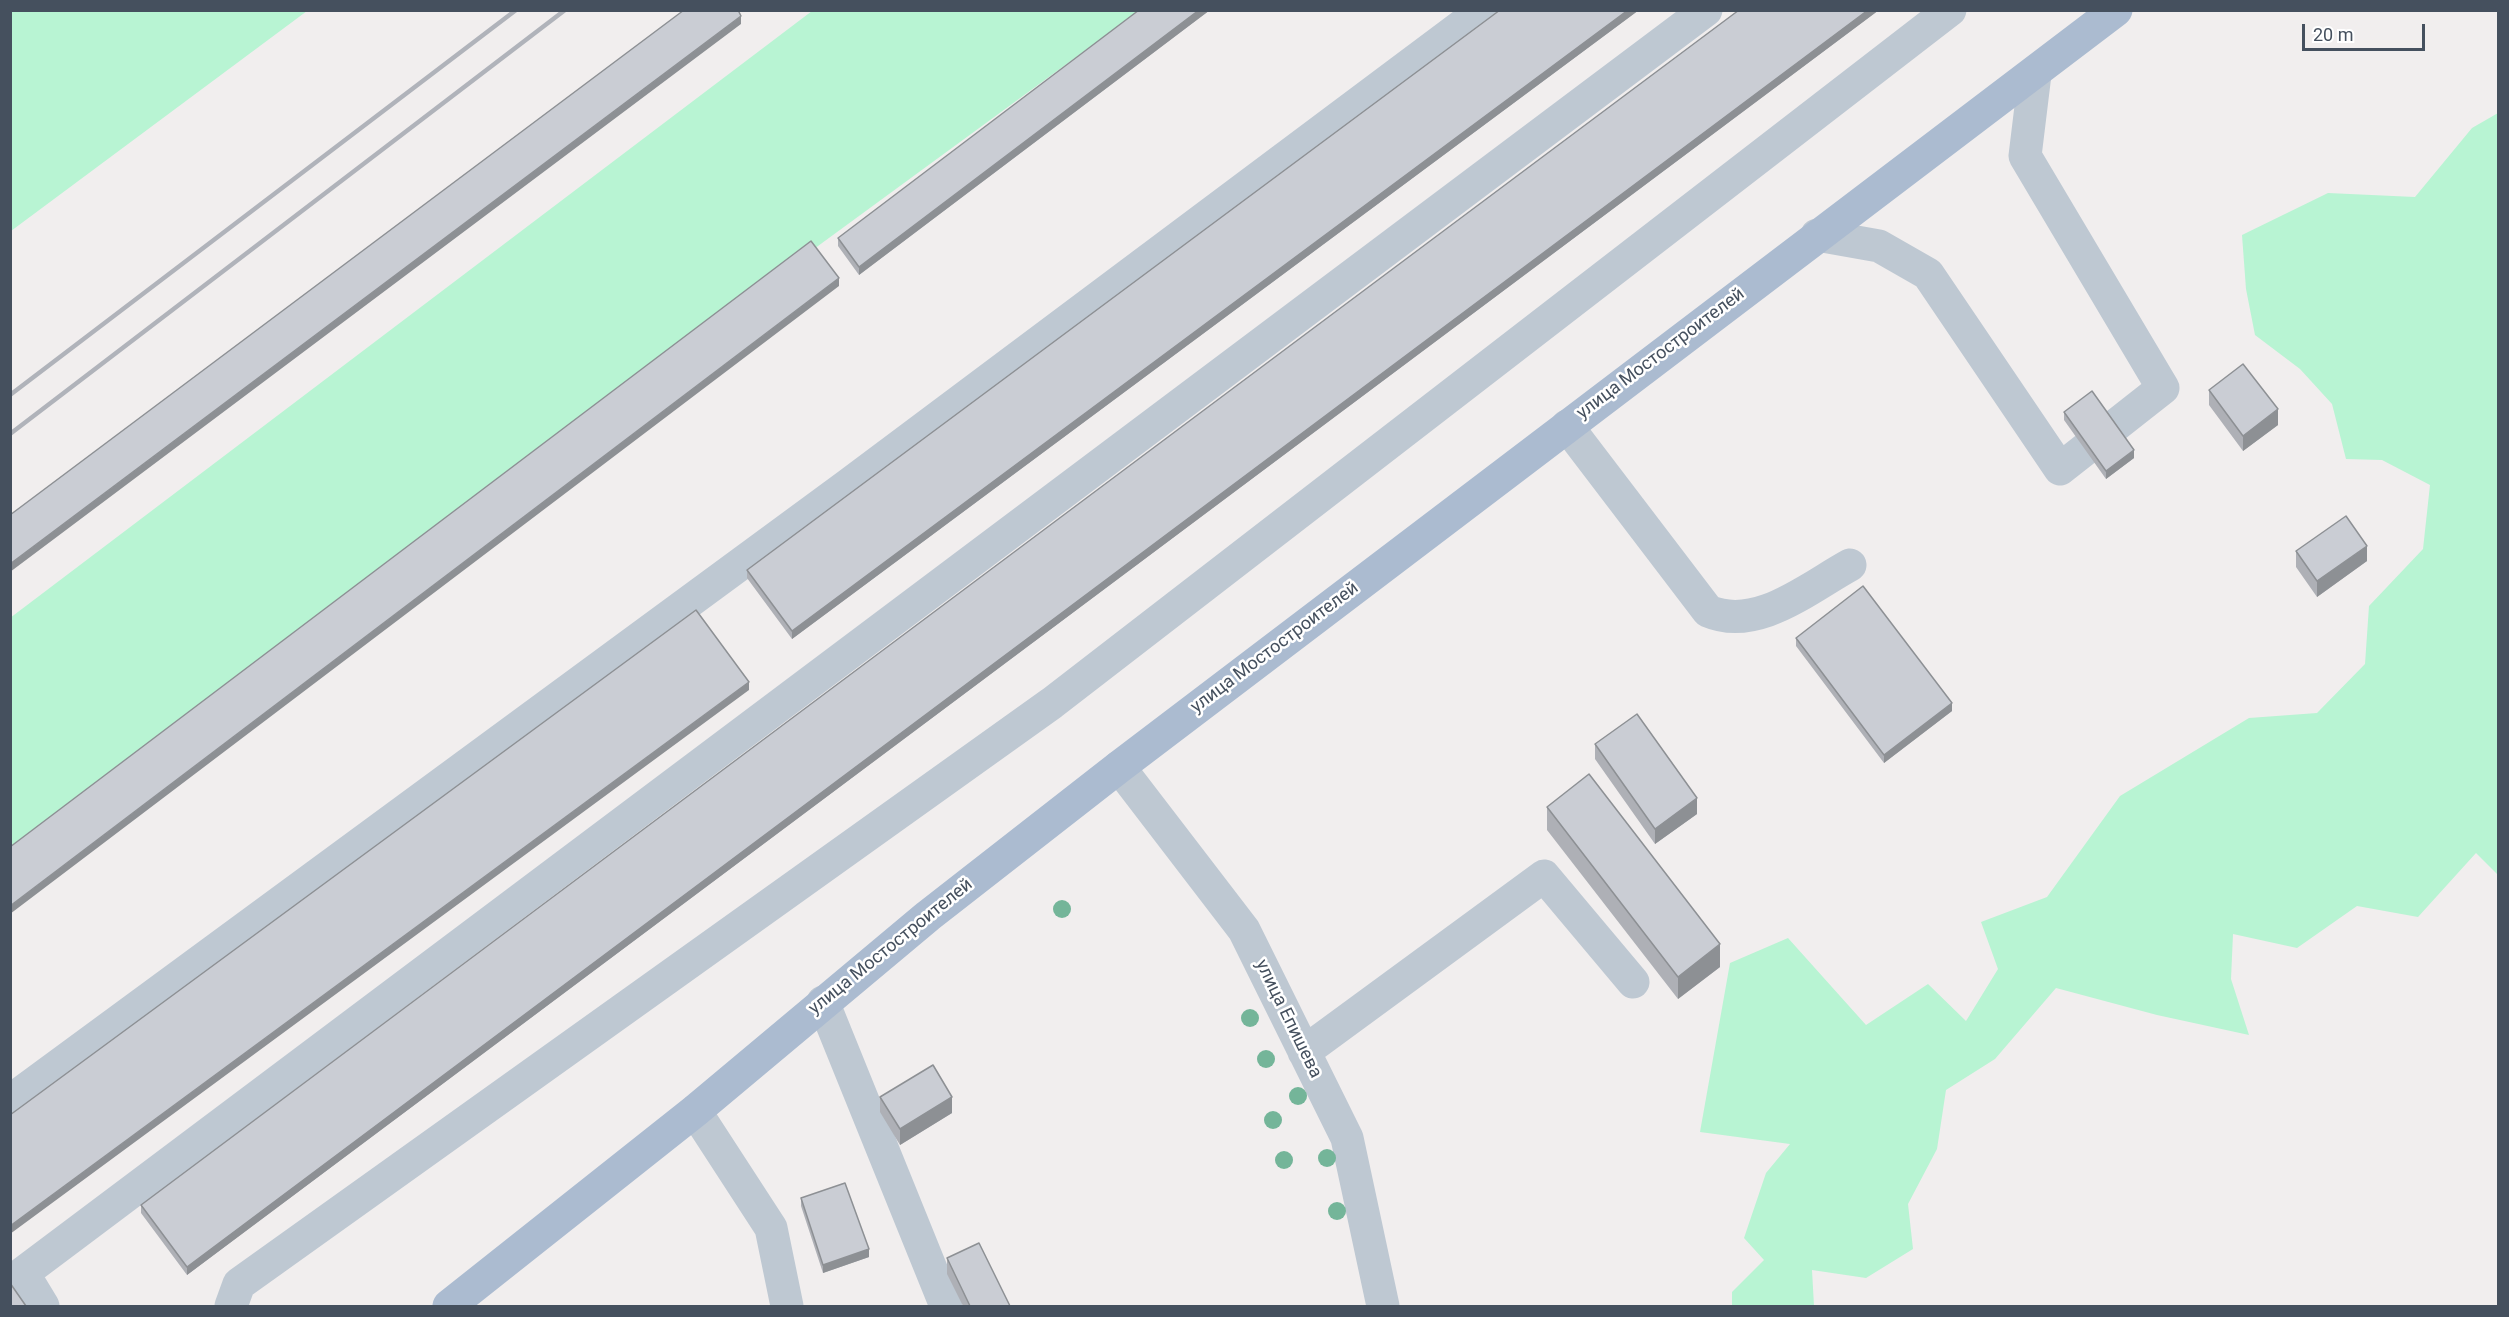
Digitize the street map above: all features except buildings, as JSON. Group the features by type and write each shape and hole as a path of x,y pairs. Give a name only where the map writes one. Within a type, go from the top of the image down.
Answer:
{"main road":[{"name":"улица Мостостроителей","path":"449,1306 695,1111 928,916 1119,766 1817,235 2035,74 2116,10"}],"street":[{"path":"10,1101 839,492 1483,10"},
{"path":"43,1306 16,1263 1706,10"},
{"path":"231,1306 239,1284 1052,703 1557,316 1950,10"},
{"path":"1817,235 1879,246 1928,274 2060,469 2163,388 2025,156 2035,74"},
{"path":"1567,426 1708,611 1724,618 1766,612 1850,565"},
{"name":"улица Епишева","path":"1119,766 1244,930 1347,1138 1383,1306"},
{"path":"1304,1052 1544,876 1634,982"},
{"path":"823,1002 946,1306"},
{"path":"695,1111 771,1228 787,1306"}],"green space":[{"path":"11,10 307,10 307,11 11,231"},
{"path":"812,11 1139,11 706,328 11,855 10,618"},
{"path":"2498,113 2498,875 2476,853 2418,917 2357,906 2297,948 2233,934 2231,979 2249,1035 2157,1015 2056,988 1995,1059 1946,1090 1937,1149 1908,1204 1913,1249 1866,1278 1812,1270 1814,1306 1732,1306 1732,1292 1764,1260 1744,1238 1766,1173 1790,1144 1700,1132 1730,963 1788,938 1866,1025 1928,984 1966,1021 1998,969 1981,922 2047,897 2120,796 2249,718 2317,713 2365,664 2369,606 2423,549 2430,485 2382,460 2346,459 2332,404 2300,369 2255,335 2246,289 2242,235 2328,193 2415,197 2472,128"}],"railway":[{"path":"10,395 516,10"},
{"path":"10,434 565,10"}]}
